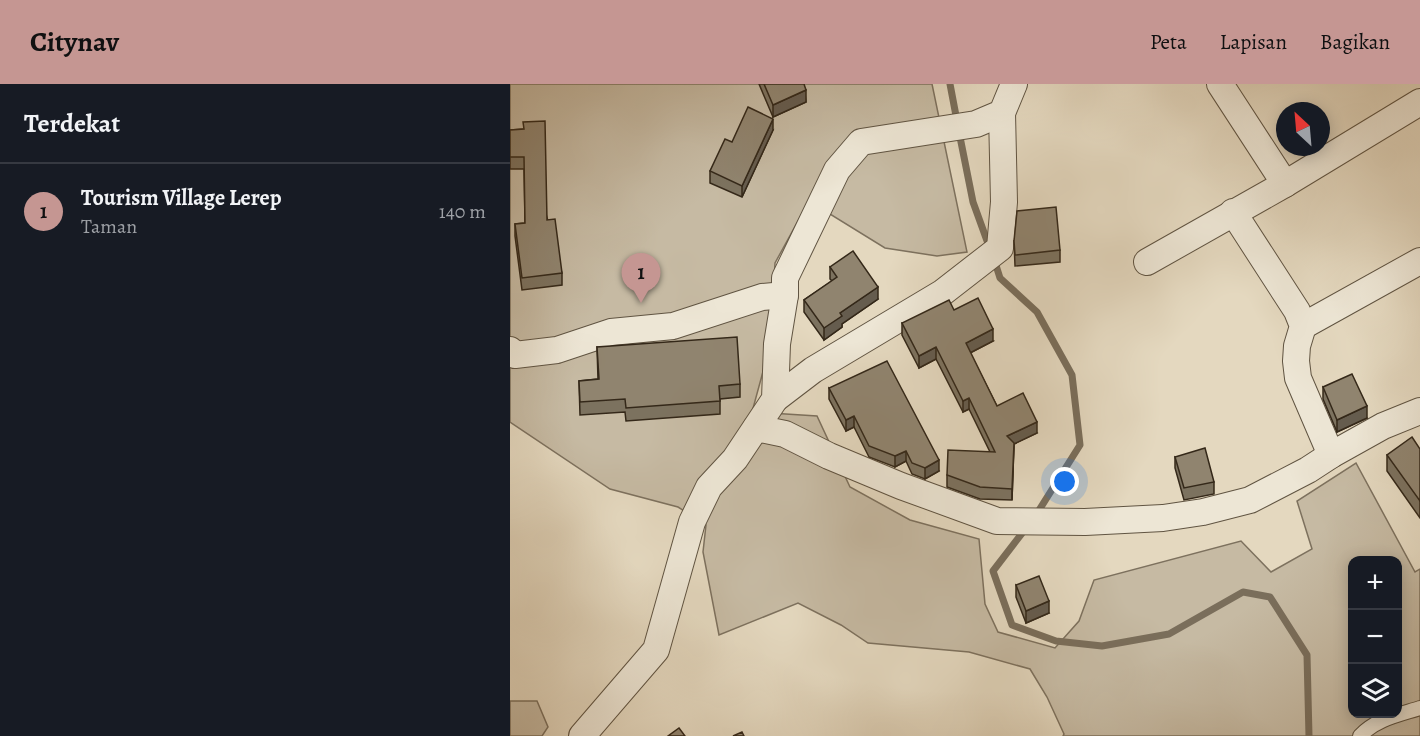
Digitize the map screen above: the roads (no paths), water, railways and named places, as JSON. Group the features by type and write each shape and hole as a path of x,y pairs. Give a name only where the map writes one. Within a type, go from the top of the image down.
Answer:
{"street":[{"path":"582,736 656,650 692,522 709,487 735,459 775,399 813,370 942,293 992,254 1004,202 1002,113 1014,84"},
{"path":"1220,84 1285,184"},
{"path":"1147,262 1285,184 1420,102"},
{"path":"775,399 777,344 785,295 785,278 837,170 861,142 976,124 1002,113"},
{"path":"1233,212 1296,311 1303,326 1296,354 1298,378 1330,455"},
{"path":"1303,326 1420,261"},
{"path":"510,350 515,355 557,350 611,332 673,326 762,297 785,295"},
{"path":"756,428 785,434 829,456 997,522 1036,522 1163,518 1203,512 1250,500 1308,470 1330,455 1383,426 1420,411"}],"lane":[{"path":"1360,736 1369,727 1384,719 1420,708"}],"waterway":[{"path":"950,84 957,121"},
{"path":"959,132 973,202 990,249"},
{"path":"994,259 1000,278 1037,312 1072,375 1080,445 1036,515"},
{"path":"1026,528 993,571 1012,625 1056,641 1102,646 1169,634 1243,592 1270,597 1307,655 1309,736"}],"place":[{"name":"Tourism Village Lerep","path":"641,303"}]}
